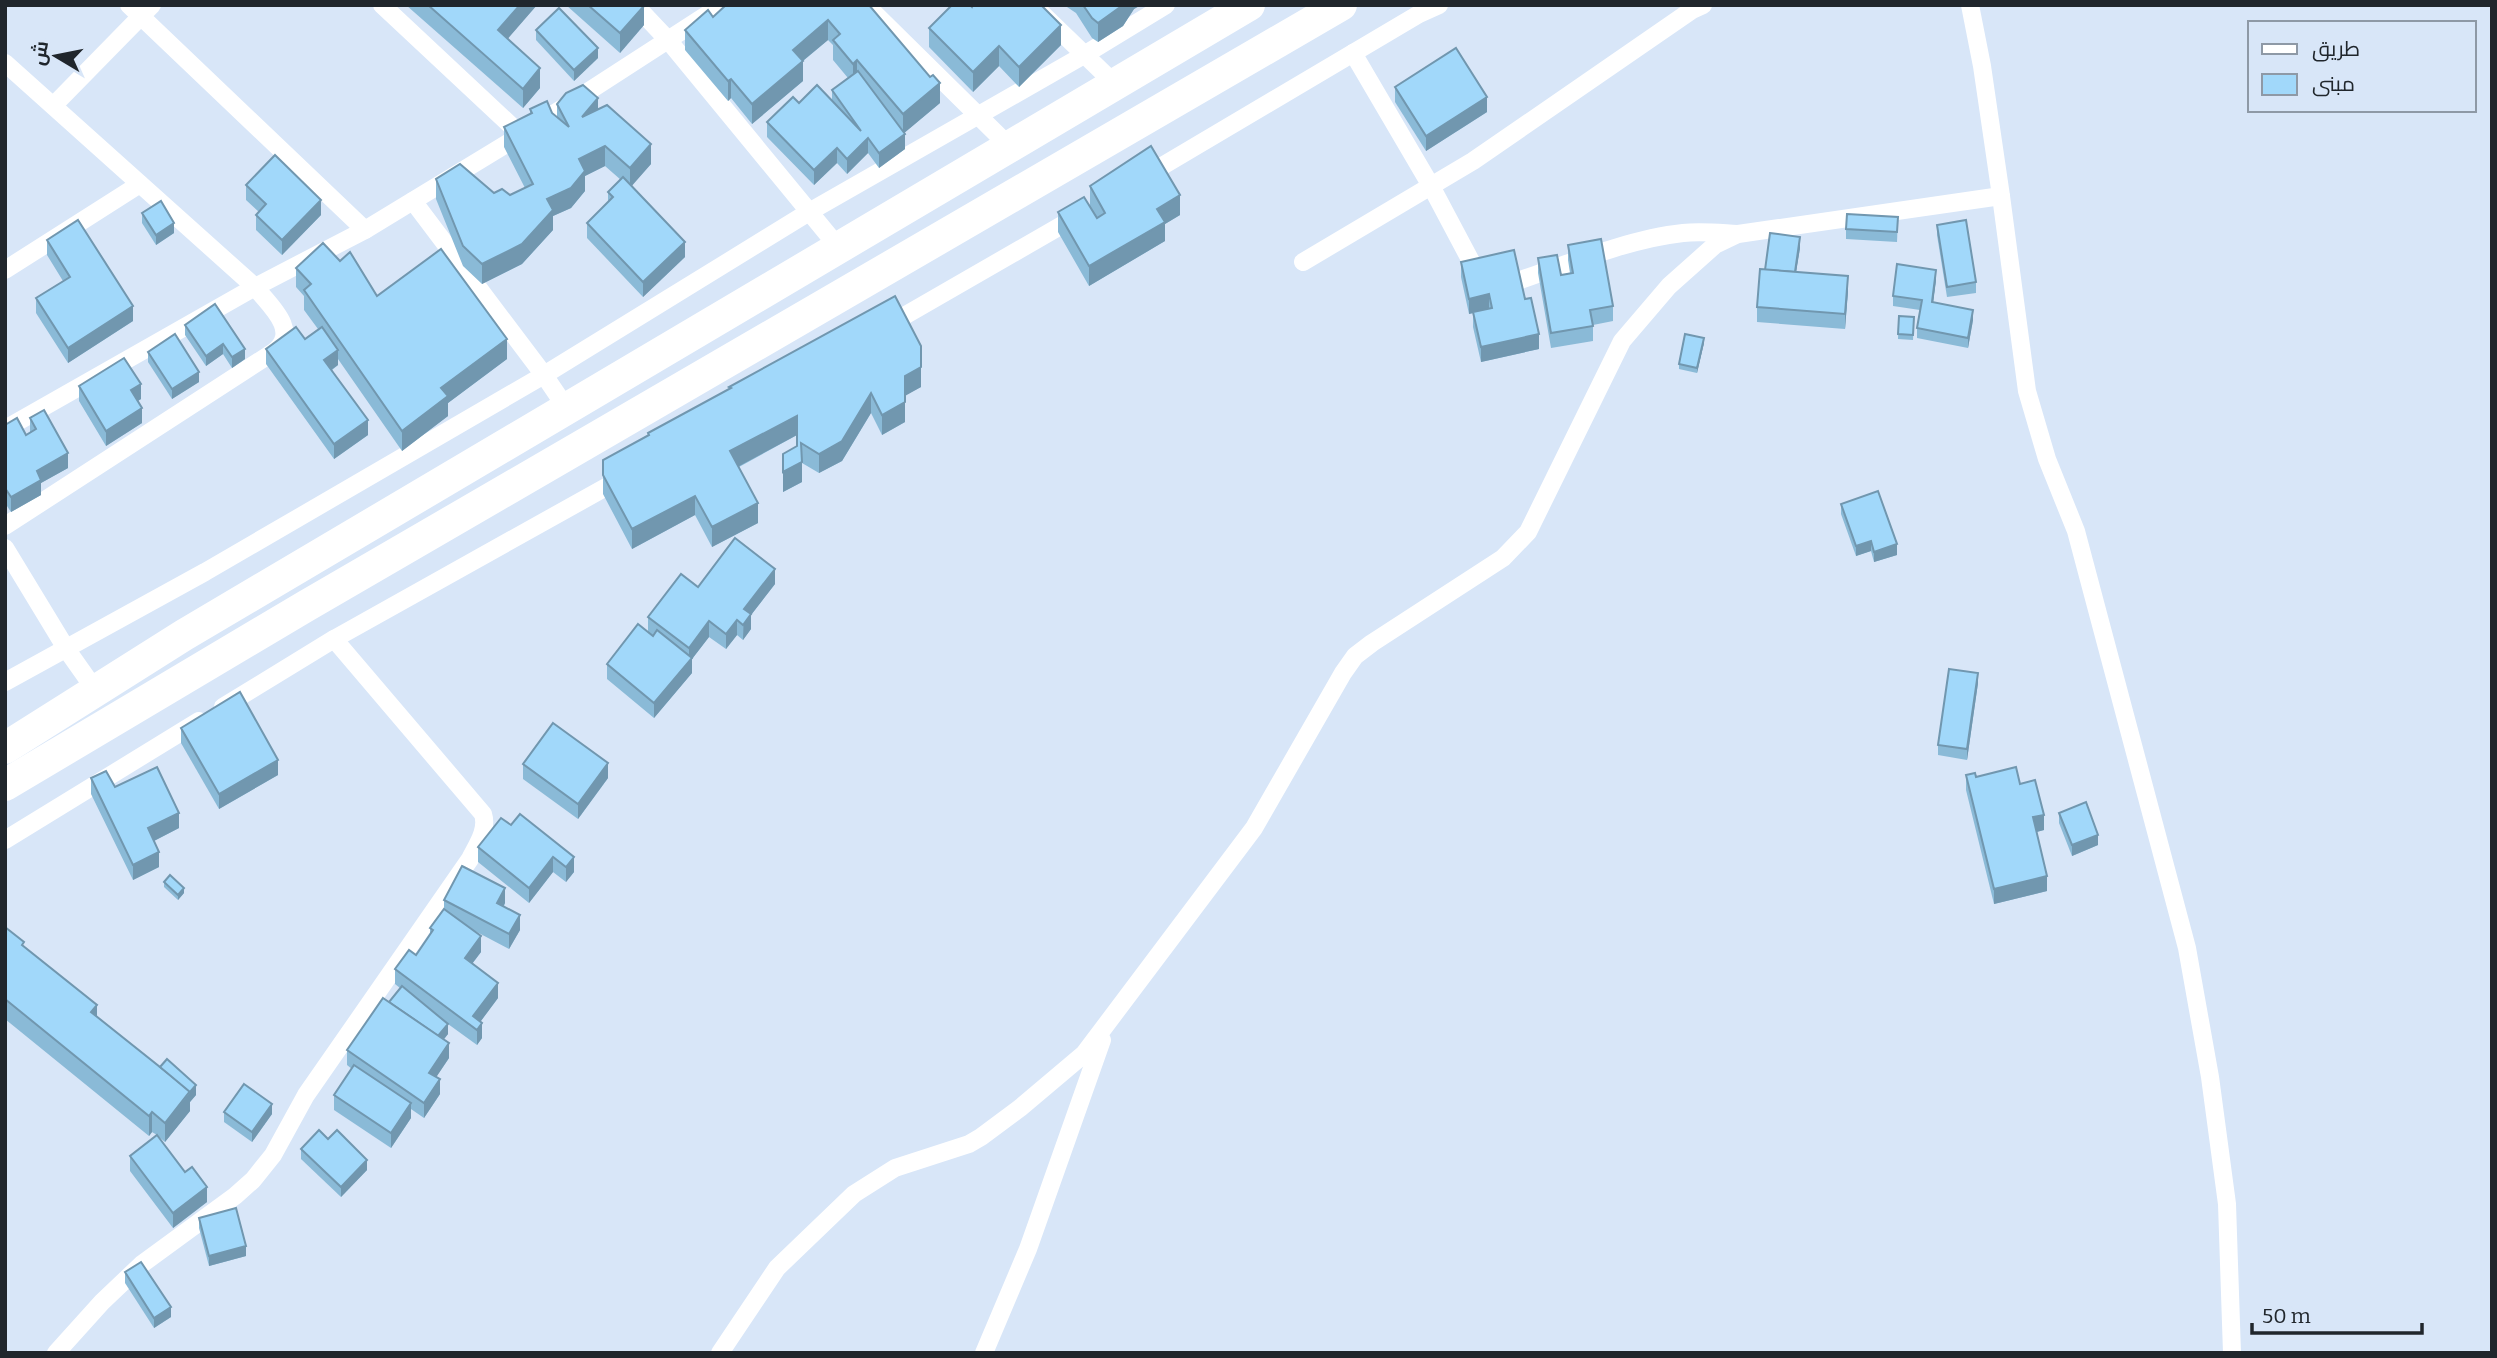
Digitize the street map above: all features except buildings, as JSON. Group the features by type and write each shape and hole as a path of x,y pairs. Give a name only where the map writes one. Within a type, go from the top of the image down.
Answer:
{"highway":[{"path":"5,748 184,635 1249,5"},
{"path":"5,785 306,606 1341,5"}],"street":[{"path":"382,5 521,135"},
{"path":"635,5 668,40 839,248"},
{"path":"5,429 255,288 365,230 521,135 722,5"},
{"path":"866,5 1010,147"},
{"path":"1033,5 1115,85"},
{"path":"5,682 67,650 544,375 809,212 1084,55 1166,5"},
{"path":"1130,185 1439,5"},
{"path":"1304,262 1473,161 1703,5"},
{"path":"1970,5 1982,66 2027,391 2047,459 2076,531 2188,948 2210,1077 2227,1204 2232,1353"},
{"path":"54,105 141,9 365,230"},
{"path":"1353,53 1431,186 1483,284 1493,289 1660,237 1706,232 1738,234 2001,196"},
{"path":"5,63 255,288 283,322 285,335 280,346 5,526"},
{"path":"5,270 140,184"},
{"path":"413,201 567,409"},
{"path":"867,337 1095,206"},
{"path":"720,1353 777,1268 854,1194 895,1168 969,1144 981,1137 1072,1066 1107,1027 1254,828 1355,656 1503,558 1528,532 1622,341 1669,286 1715,245 1738,234"},
{"path":"5,840 334,639 638,469"},
{"path":"5,548 67,650 96,691"},
{"path":"56,1353 111,1293 142,1264 253,1180 273,1155 306,1095 470,859 483,835 486,822 483,814 334,639"},
{"path":"984,1353 1028,1249 1107,1027"}]}
